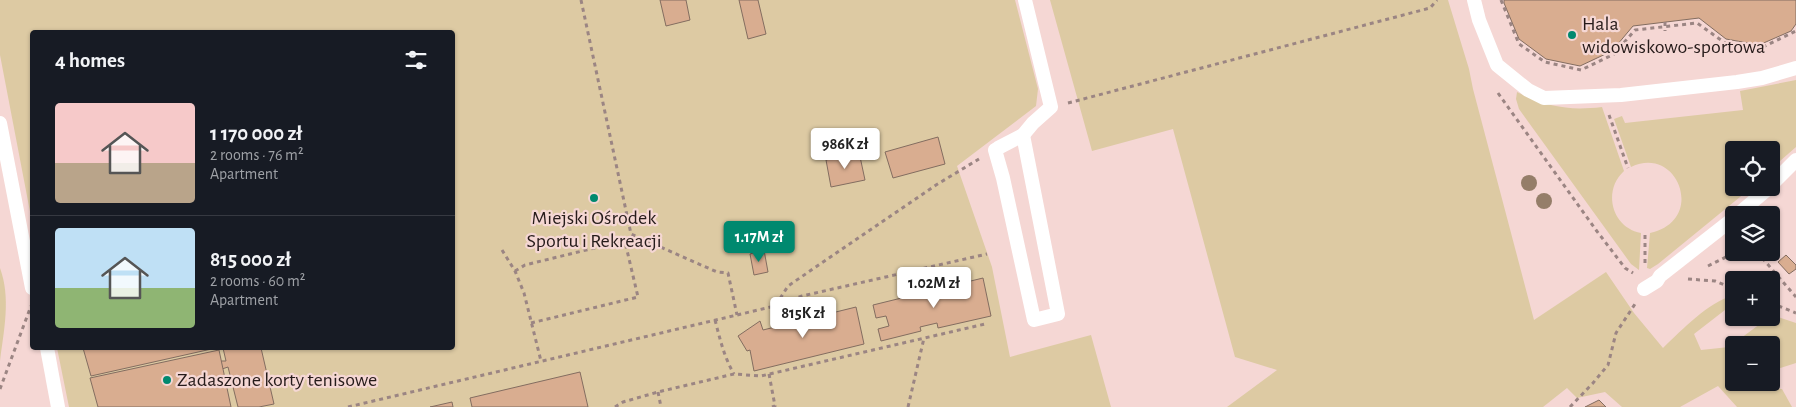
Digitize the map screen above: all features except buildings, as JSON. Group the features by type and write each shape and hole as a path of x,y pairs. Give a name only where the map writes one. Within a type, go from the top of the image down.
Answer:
{"lane":[{"path":"1023,135 1058,314 1034,320 996,149 1023,135 1033,123 1051,108 1025,0"},
{"path":"1474,0 1479,20 1498,65 1528,90 1544,98 1602,96 1737,82 1762,78 1796,68"},
{"path":"0,123 30,278"},
{"path":"1780,176 1796,160"},
{"path":"1747,206 1759,196"},
{"path":"1644,290 1725,225"},
{"path":"47,350 58,407"}],"path":[{"path":"582,0 631,234 626,246"},
{"path":"1051,108 1430,8 1437,0"},
{"path":"1501,0 1519,44 1545,62 1581,70 1614,54 1635,30 1665,24 1697,23 1728,45 1761,48 1796,31"},
{"path":"1665,24 1666,31"},
{"path":"1493,86 1625,268"},
{"path":"1602,96 1628,168"},
{"path":"775,306 788,286 936,185 996,149"},
{"path":"631,234 717,272 728,273 737,315"},
{"path":"515,271 525,265 623,241 626,246 638,297 531,323"},
{"path":"502,250 515,271 524,293 542,361"},
{"path":"348,407 775,306 802,296 987,254"},
{"path":"1765,261 1796,297"},
{"path":"1682,278 1725,285"},
{"path":"1570,407 1608,365 1616,333 1644,290"},
{"path":"1780,307 1796,313"},
{"path":"0,389 30,308"},
{"path":"715,320 727,362 734,374"},
{"path":"615,407 623,402 658,392 734,374 761,376 984,324"},
{"path":"908,407 924,338"},
{"path":"769,374 775,406 772,407"},
{"path":"658,392 661,407"}],"shaded area":[{"path":"0,0 1015,0 1038,89 1036,106 957,166 992,267 1010,357 1091,335 1111,407 69,407 57,350 455,350 455,30 30,30 30,212 0,55"},
{"path":"1050,0 1448,0 1469,69 1534,320 1606,272 1634,313 1663,348 1705,310 1725,299 1725,310 1694,334 1701,350 1725,347 1725,391 1780,391 1780,389 1782,389 1792,407 1737,407 1718,386 1680,407 1622,407 1605,392 1577,398 1567,388 1543,407 1227,407 1277,370 1235,357 1173,129 1092,151"},
{"path":"1796,80 1796,147 1780,161 1780,141 1725,141 1725,196 1741,196 1729,206 1725,206 1725,209 1658,264 1650,269 1647,268 1650,233 1667,226 1678,214 1681,201 1680,187 1673,175 1662,166 1648,163 1631,167 1614,119 1622,116 1625,123 1743,110 1740,91"},
{"path":"1517,92 1558,107 1602,107 1624,171 1617,179 1613,188 1613,208 1623,224 1631,230 1641,233 1639,270 1631,264 1519,109 1516,99"},
{"path":"0,268 6,302 0,361"},
{"path":"1780,318 1796,323 1796,363 1780,368 1780,336 1744,336 1757,326 1780,326"}],"place":[{"name":"Hala widowiskowo-sportowa","path":"1572,35"},
{"name":"Miejski Ośrodek Sportu i Rekreacji","path":"594,198"},
{"name":"Zadaszone korty tenisowe","path":"167,380"}]}
